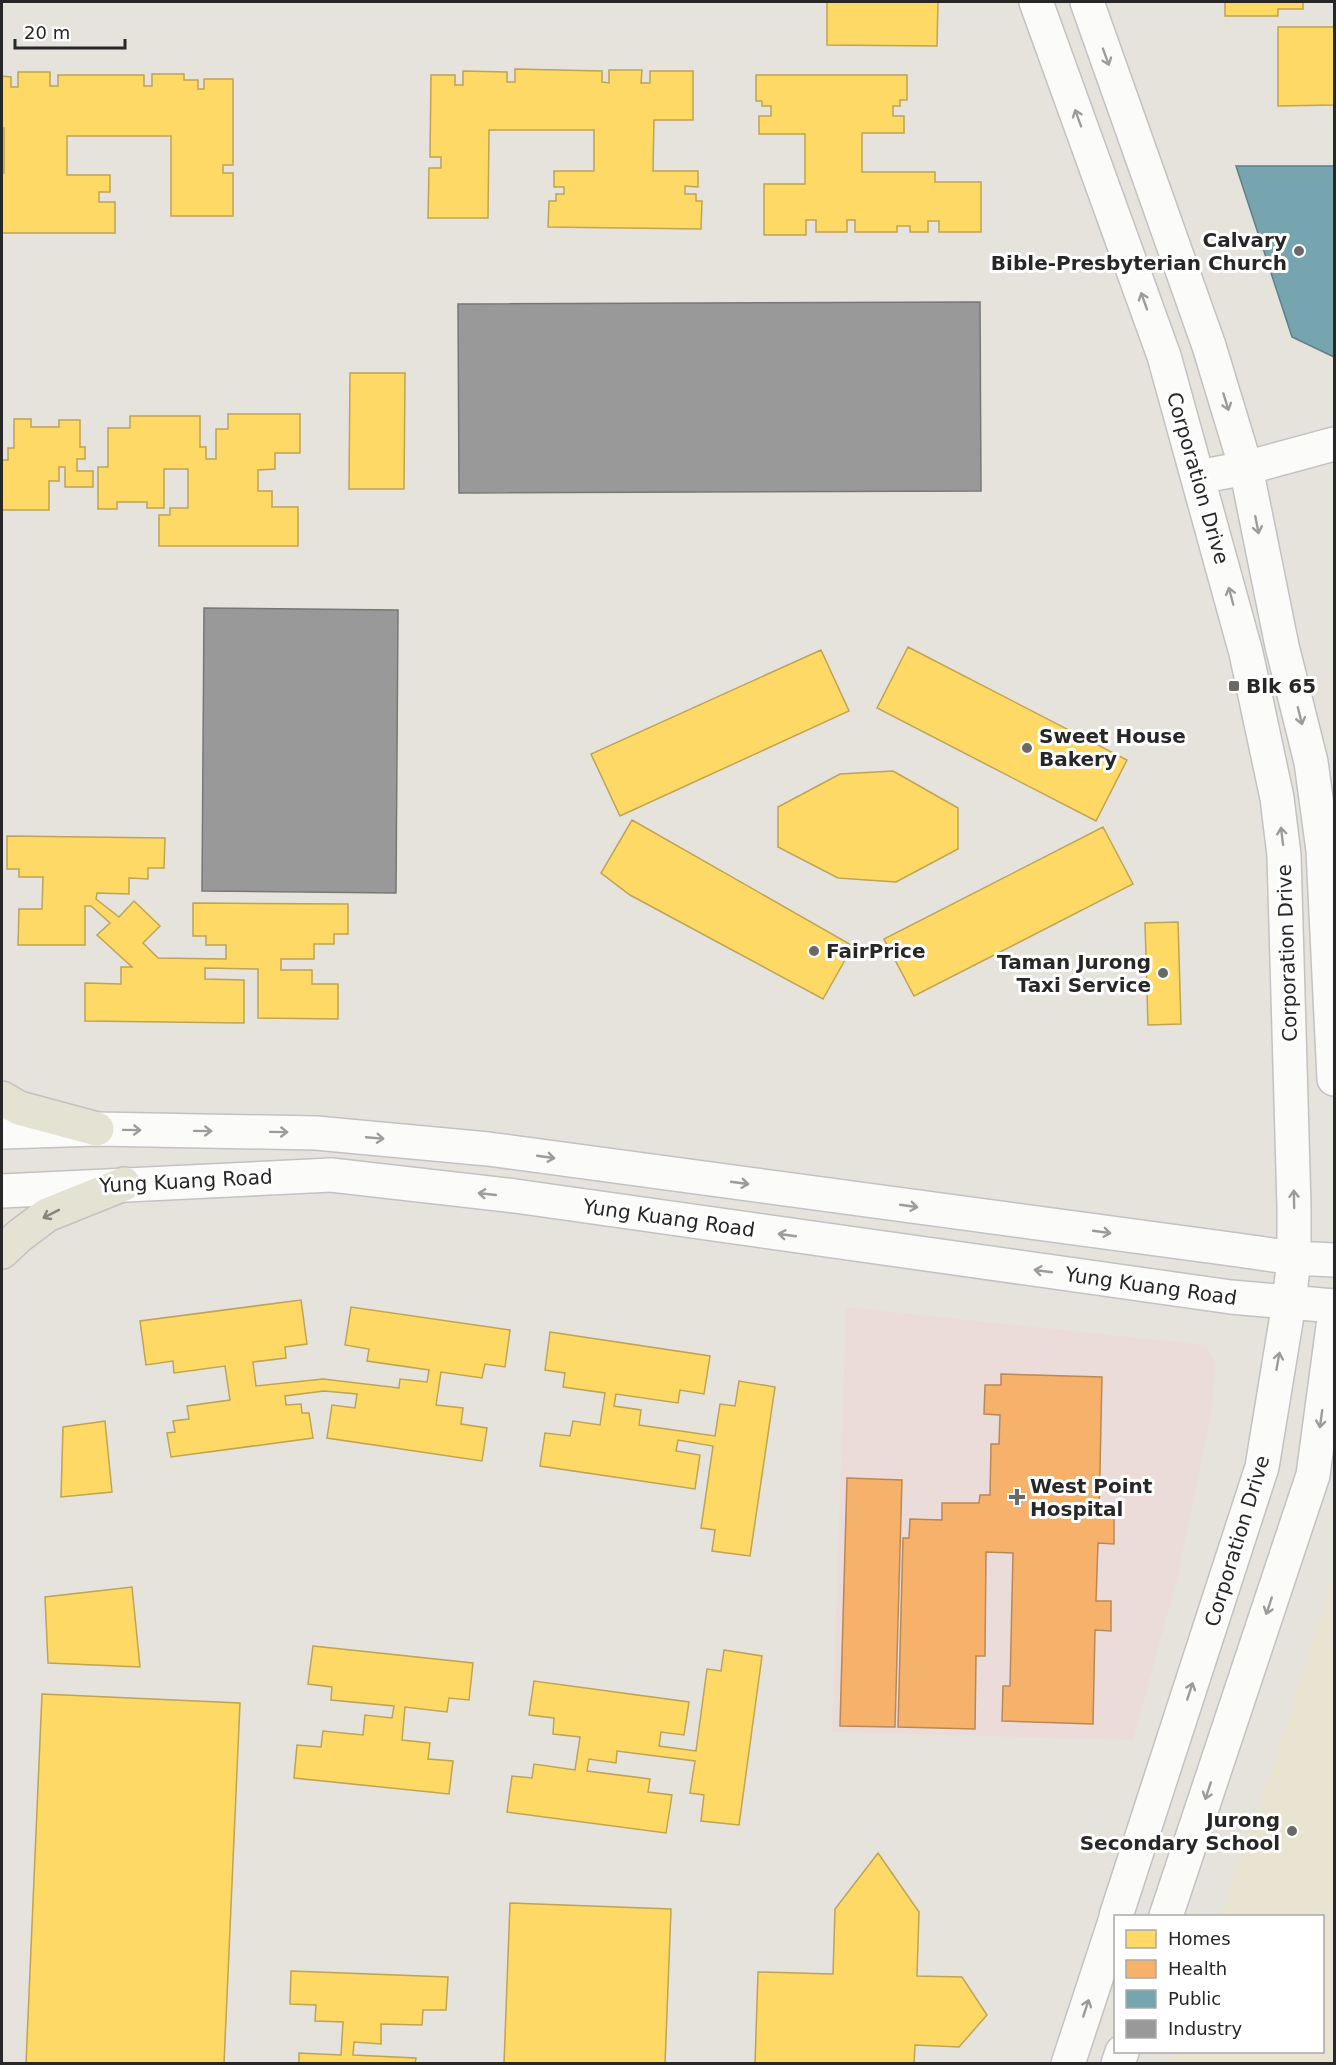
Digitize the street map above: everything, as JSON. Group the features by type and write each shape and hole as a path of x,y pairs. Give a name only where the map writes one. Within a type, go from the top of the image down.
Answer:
{"main road":[{"path":"2,1098 18,1108 98,1130"},
{"path":"2,1252 18,1236 47,1215 124,1184"}],"street":[{"name":"Corporation Drive","path":"1036,2 1164,356 1246,653 1275,786 1284,855 1294,1258 1288,1303 1262,1467 1117,1915"},
{"name":"Corporation Drive","path":"1086,2 1209,346 1246,468 1282,646 1311,762 1323,850 1335,1079"},
{"path":"1198,477 1246,468 1335,444"},
{"path":"2,1132 98,1130 316,1133 488,1149 1294,1258 1335,1260"},
{"name":"Yung Kuang Road","path":"2,1191 331,1175 417,1184 944,1258 1288,1303 1335,1306"},
{"path":"1168,1915 1313,1475 1335,1319"},
{"name":"Corporation Drive","path":"1068,2064 1114,1923"}],"shaded area":[{"name":"West Point Hospital","path":"846,1307 1206,1345 1216,1364 1211,1414 1177,1580 1133,1740 832,1732"},
{"name":"Jurong Secondary School","path":"1334,1574 1334,2063 1170,2063 1174,2053 1324,2053 1324,1915 1220,1915 1279,1746"}],"building: Homes":[{"path":"827,2 938,2 937,46 827,45"},
{"path":"1225,2 1303,2 1303,9 1278,9 1278,16 1225,16"},
{"path":"1278,27 1334,27 1334,105 1278,106"},
{"path":"515,69 602,71 602,82 609,83 609,70 642,70 641,83 650,83 650,71 693,71 693,120 654,120 653,171 698,171 698,187 685,186 685,194 696,194 696,201 702,201 701,229 548,227 549,201 556,201 556,194 564,194 564,187 554,187 554,171 594,171 594,130 489,130 488,218 428,218 429,168 441,168 441,157 430,157 431,75 455,75 455,85 463,85 463,71 507,72 507,82 515,82"},
{"path":"18,72 50,72 50,86 58,86 58,75 144,75 144,86 152,86 152,74 184,74 184,80 198,80 198,89 204,89 204,79 233,79 233,165 223,165 223,173 233,173 233,216 171,216 171,136 67,136 67,175 110,175 110,192 99,192 99,202 115,202 115,233 2,233 4,128 2,128 2,76 11,77 11,87 18,87"},
{"path":"756,75 907,75 907,100 900,100 900,106 893,106 893,116 904,116 904,133 862,133 862,172 935,172 935,182 981,182 981,232 939,232 939,221 928,221 928,232 910,232 910,226 897,226 897,232 855,232 855,220 847,220 847,232 816,232 816,220 806,220 806,235 764,235 764,184 805,184 805,134 759,134 759,116 771,116 771,106 762,106 762,101 756,101"},
{"path":"350,373 405,373 404,489 349,489"},
{"path":"228,414 300,414 300,453 275,453 275,469 258,470 258,491 272,491 272,507 298,507 298,546 159,546 159,515 170,515 170,508 188,508 188,469 164,469 164,508 147,508 147,502 117,502 117,509 98,509 98,467 108,467 108,428 130,428 130,416 200,416 200,447 206,447 206,459 216,459 216,429 228,429"},
{"path":"14,419 31,419 31,427 59,427 59,420 80,420 80,447 85,447 85,459 77,459 77,471 93,471 93,487 65,487 65,467 59,467 59,481 49,481 49,510 2,510 2,460 8,460 8,448 14,448"},
{"path":"908,647 1127,760 1096,821 877,708"},
{"path":"821,650 849,711 620,816 591,754"},
{"path":"893,771 958,808 958,849 896,882 838,878 778,847 778,807 840,774"},
{"path":"632,820 853,946 823,999 630,895 601,873"},
{"path":"1103,827 1133,884 914,996 884,939"},
{"path":"7,836 165,838 164,868 148,868 148,879 129,878 129,894 97,893 96,899 119,917 134,901 160,926 143,943 158,958 226,959 226,945 206,945 206,936 193,936 193,903 348,904 348,934 334,934 334,944 314,944 314,959 281,959 281,970 312,970 312,984 338,984 338,1019 258,1018 258,969 205,968 205,979 244,980 244,1023 85,1021 85,983 121,984 121,967 132,967 97,935 110,923 91,906 85,906 85,945 18,945 19,909 42,909 43,877 19,877 19,869 7,869"},
{"name":"Taman Jurong Taxi Service","path":"1178,922 1181,1024 1148,1025 1145,923"},
{"path":"301,1300 307,1344 285,1347 286,1358 253,1362 256,1386 323,1379 399,1388 400,1379 427,1382 429,1370 367,1361 369,1349 345,1345 351,1307 510,1330 505,1367 485,1364 482,1378 441,1372 436,1405 463,1408 461,1424 487,1428 482,1461 327,1438 332,1405 355,1408 357,1394 324,1391 285,1396 286,1405 301,1404 302,1413 309,1413 313,1438 171,1457 167,1433 175,1432 173,1421 189,1419 187,1406 230,1400 225,1366 174,1373 173,1361 146,1365 140,1321"},
{"path":"550,1332 710,1356 704,1394 680,1390 678,1403 616,1394 614,1406 641,1410 639,1425 715,1436 720,1404 735,1406 739,1381 775,1387 750,1556 712,1551 715,1530 701,1528 713,1446 678,1440 676,1451 700,1455 695,1489 540,1466 545,1433 570,1436 573,1421 600,1425 605,1393 563,1387 565,1373 545,1370"},
{"path":"105,1421 112,1492 61,1497 63,1427"},
{"path":"132,1587 140,1667 48,1663 45,1597"},
{"path":"313,1646 473,1663 469,1700 449,1698 447,1712 405,1707 402,1740 430,1743 428,1759 453,1761 449,1794 294,1778 297,1745 321,1747 323,1731 363,1735 365,1715 392,1718 394,1706 331,1700 332,1687 308,1684"},
{"path":"724,1650 762,1656 739,1825 701,1821 704,1795 690,1793 695,1761 617,1751 616,1763 589,1759 587,1771 650,1779 648,1792 672,1795 666,1833 507,1812 512,1776 532,1778 534,1764 575,1770 580,1737 553,1734 554,1718 529,1715 534,1681 689,1702 684,1735 661,1732 659,1746 696,1751 707,1669 721,1671"},
{"path":"42,1694 240,1703 224,2064 26,2064"},
{"path":"878,1853 919,1912 917,1976 962,1977 987,2015 959,2047 915,2045 914,2064 755,2064 758,1972 833,1974 835,1909"},
{"path":"510,1903 671,1909 665,2064 504,2064"},
{"path":"291,1971 448,1977 446,2010 423,2010 422,2025 381,2024 381,2044 354,2042 353,2055 416,2058 415,2064 299,2064 299,2053 341,2055 343,2022 315,2021 316,2005 290,2004"}],"building: Health":[{"path":"1001,1374 1102,1377 1099,1515 1114,1515 1114,1544 1098,1543 1096,1601 1111,1601 1111,1631 1095,1630 1093,1724 1002,1721 1003,1686 1010,1686 1013,1553 986,1552 985,1656 976,1656 975,1729 898,1727 903,1538 909,1538 910,1519 942,1520 942,1503 979,1503 980,1495 990,1495 991,1444 999,1444 1000,1415 984,1414 985,1385 1001,1385"},
{"path":"847,1478 902,1480 895,1727 840,1726"}],"building: Public":[{"name":"Calvary Bible-Presbyterian Church","path":"1236,166 1334,166 1334,357 1292,337"}],"building: Industry":[{"path":"980,302 981,491 459,493 458,304"},
{"path":"204,608 398,610 396,893 202,891"}],"place":[{"name":"Calvary Bible-Presbyterian Church","path":"1299,251"},
{"name":"Blk 65","path":"1234,686"},
{"name":"Sweet House Bakery","path":"1027,748"},
{"name":"FairPrice","path":"814,951"},
{"name":"Taman Jurong Taxi Service","path":"1163,973"},
{"name":"West Point Hospital","path":"1017,1497"},
{"name":"Jurong Secondary School","path":"1292,1831"}]}
